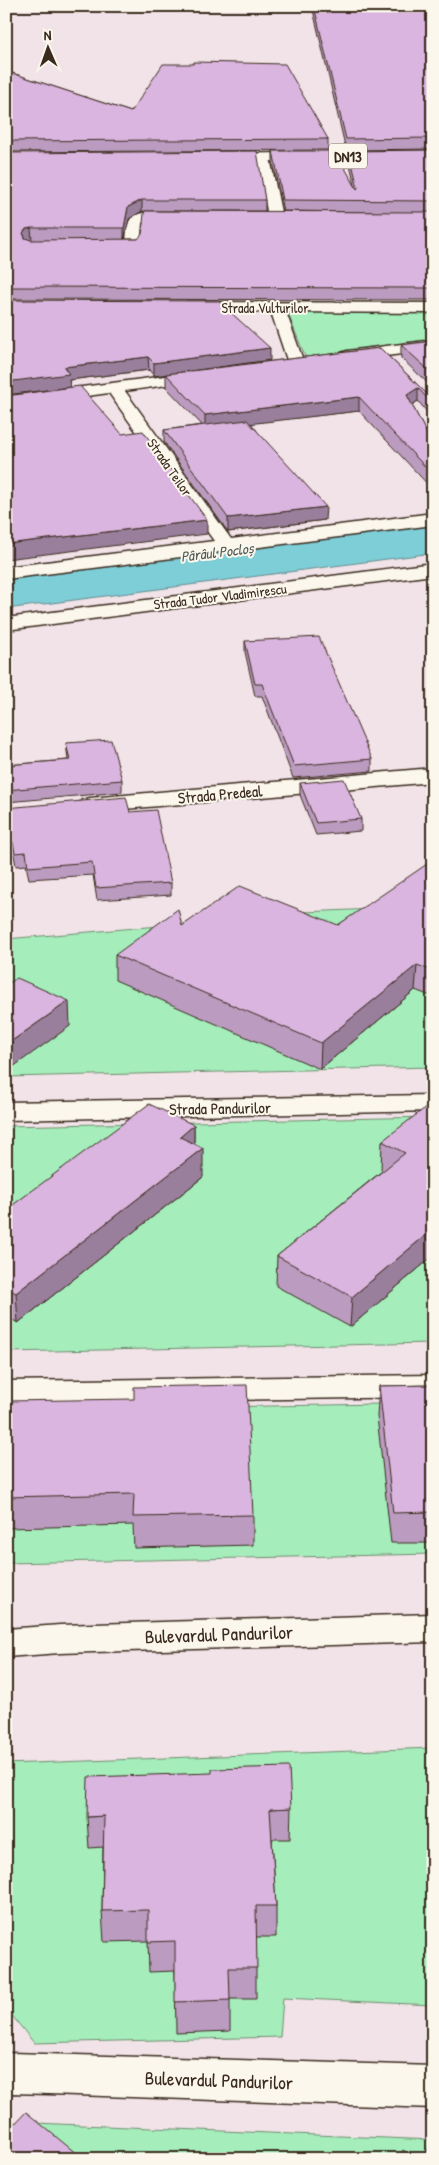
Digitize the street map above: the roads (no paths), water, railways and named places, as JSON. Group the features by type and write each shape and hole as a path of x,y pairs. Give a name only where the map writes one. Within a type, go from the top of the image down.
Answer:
{"street":[{"name":"DN13","path":"208,158 433,155"},
{"path":"264,158 275,217"},
{"path":"87,246 133,246 135,221 142,217 196,217"},
{"name":"Strada Vulturilor","path":"171,307 433,308"},
{"path":"277,307 296,363"},
{"path":"334,358 433,345"},
{"path":"382,351 395,364"},
{"path":"277,366 315,360"},
{"path":"6,402 220,374"},
{"name":"Strada Teilor","path":"114,388 227,546"},
{"path":"6,573 433,519"},
{"name":"Strada Tudor Vladimirescu","path":"6,624 433,569"},
{"name":"Strada Predeal","path":"71,806 433,775"},
{"name":"Strada Pandurilor","path":"6,1112 433,1104"},
{"path":"6,1392 433,1386"},
{"name":"Bulevardul Pandurilor","path":"6,1643 218,1634 433,1628"},
{"name":"Bulevardul Pandurilor","path":"6,2075 11,2073 49,2074 433,2087"}],"water":[{"name":"Pârâul Pocloș","path":"433,524 433,553 6,609 6,577"}]}
